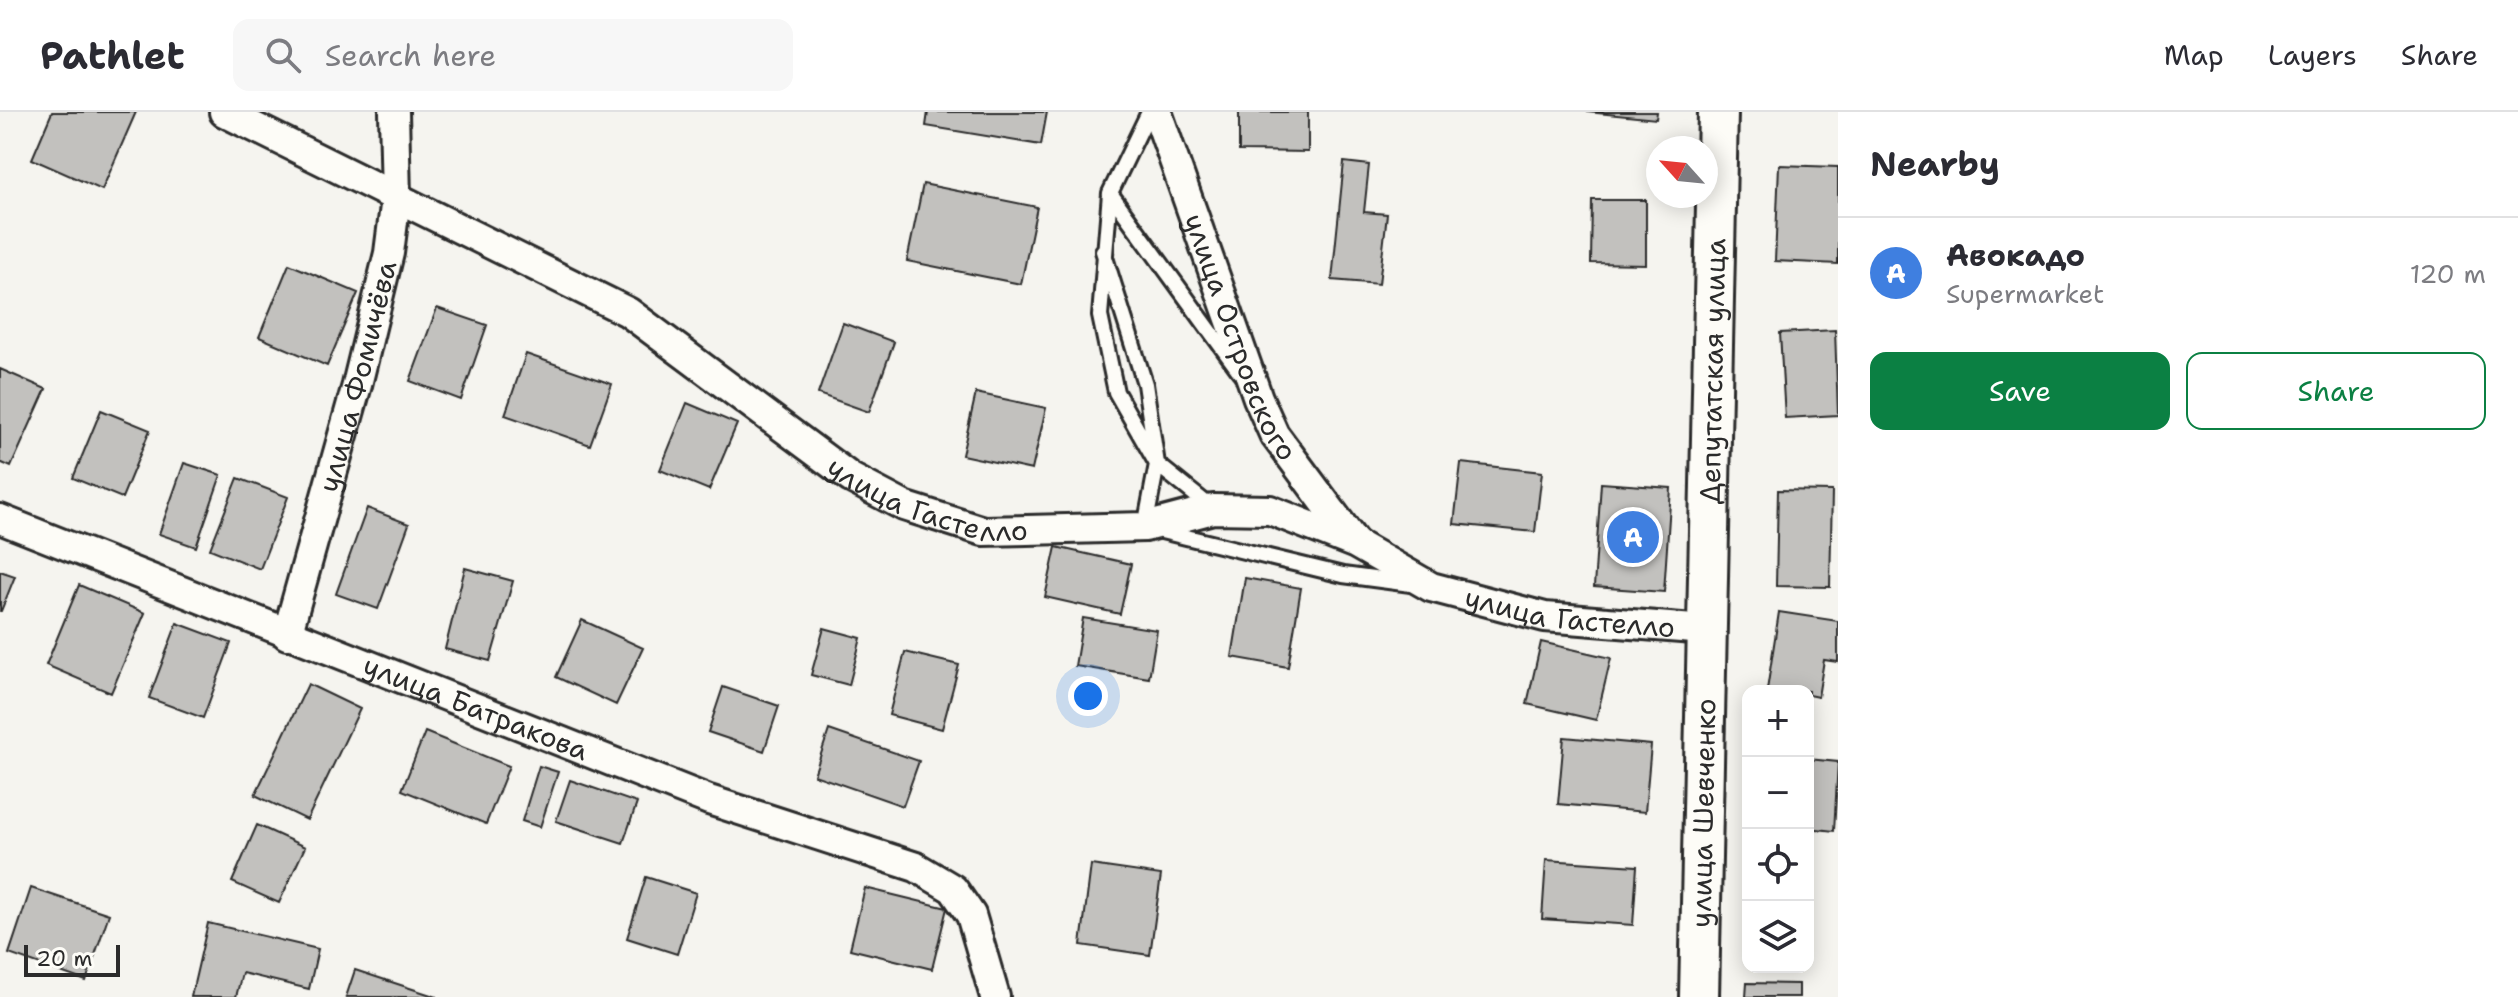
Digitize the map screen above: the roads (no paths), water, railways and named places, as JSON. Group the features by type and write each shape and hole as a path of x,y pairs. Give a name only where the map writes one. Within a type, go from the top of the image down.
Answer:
{"main road":[{"name":"Депутатская улица","path":"1706,630 1718,112"},
{"name":"улица Шевченко","path":"1699,997 1706,630"}],"street":[{"name":"улица Гастелло","path":"224,112 628,312 851,478 904,506 983,531 1145,527 1213,509 1270,510 1356,544 1431,587 1545,617 1706,630"},
{"name":"улица Фомичёва","path":"287,635 357,385 389,253 396,198 394,112"},
{"name":"улица Островского","path":"1157,112 1258,398 1274,434 1356,544"},
{"name":"улица Батракова","path":"0,519 709,800 916,867 953,889 971,915 995,997"}],"lane":[{"path":"1149,112 1110,193 1100,316 1116,392 1157,464 1213,509"},
{"path":"1110,193 1258,398"},
{"path":"1103,251 1145,384 1157,464 1145,527 1343,575 1431,587"}],"place":[{"name":"Авокадо","path":"1633,537"}]}
